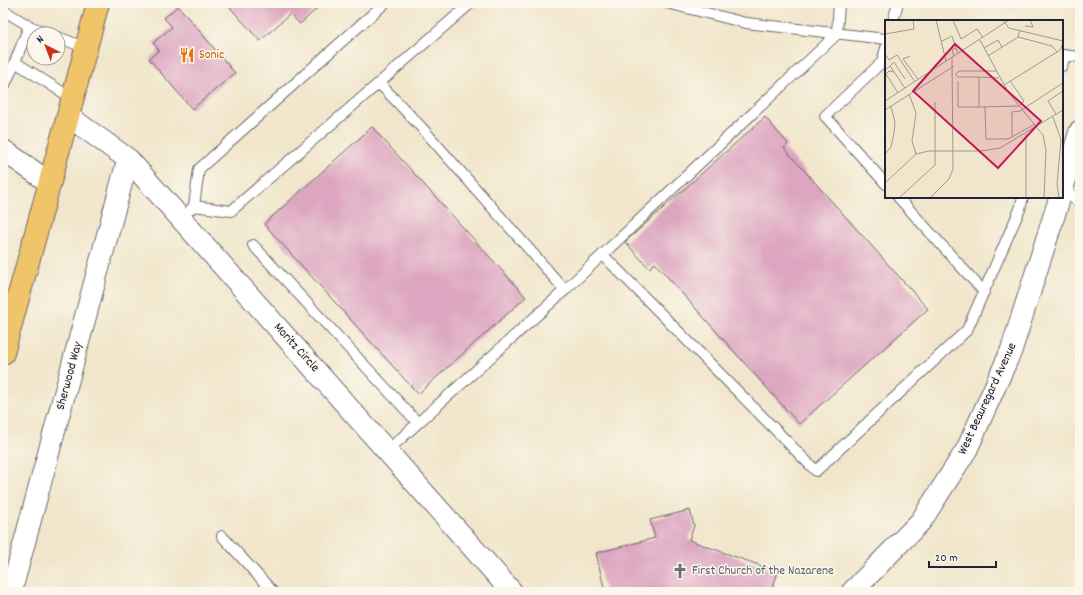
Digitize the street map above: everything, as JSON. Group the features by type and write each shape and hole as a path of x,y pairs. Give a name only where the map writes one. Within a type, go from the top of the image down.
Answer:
{"main road":[{"path":"3,353 71,108 98,3"}],"street":[{"name":"Moritz Circle","path":"71,108 187,212 387,451 512,592"},
{"name":"West Beauregard Avenue","path":"1063,188 1080,131"},
{"path":"3,150 50,183"},
{"name":"Sherwood Way","path":"11,592 128,159"},
{"name":"West Beauregard Avenue","path":"852,592 921,521 967,449 1011,352 1060,198"}],"lane":[{"path":"384,3 199,169 187,212 231,211 471,3"},
{"path":"667,3 746,23 885,39"},
{"path":"387,451 603,255 837,34 840,3"},
{"path":"893,20 898,3"},
{"path":"3,10 29,26"},
{"path":"3,89 26,34"},
{"path":"66,40 86,48"},
{"path":"885,52 882,62 825,116 885,183"},
{"path":"1064,55 1080,57"},
{"path":"15,62 71,108"},
{"path":"379,83 422,128 565,290"},
{"path":"1063,192 1080,204"},
{"path":"899,198 984,292"},
{"path":"603,255 816,471 967,330 1020,209 1023,198"},
{"path":"253,245 418,423"},
{"path":"222,536 273,592"}],"building":[{"path":"226,3 323,3 300,24 290,14 260,41"},
{"name":"Sonic","path":"178,6 235,73 192,109 149,59 159,50 153,43 172,27 164,18"},
{"path":"765,117 788,144 784,148 928,309 799,424 655,263 649,268 625,242"},
{"path":"372,127 526,297 418,394 264,224"},
{"path":"690,510 694,526 689,540 778,572 771,592 605,592 596,553 655,538 650,520"}],"place":[{"name":"Sonic","path":"187,55"},
{"name":"First Church of the Nazarene","path":"680,571"}]}
